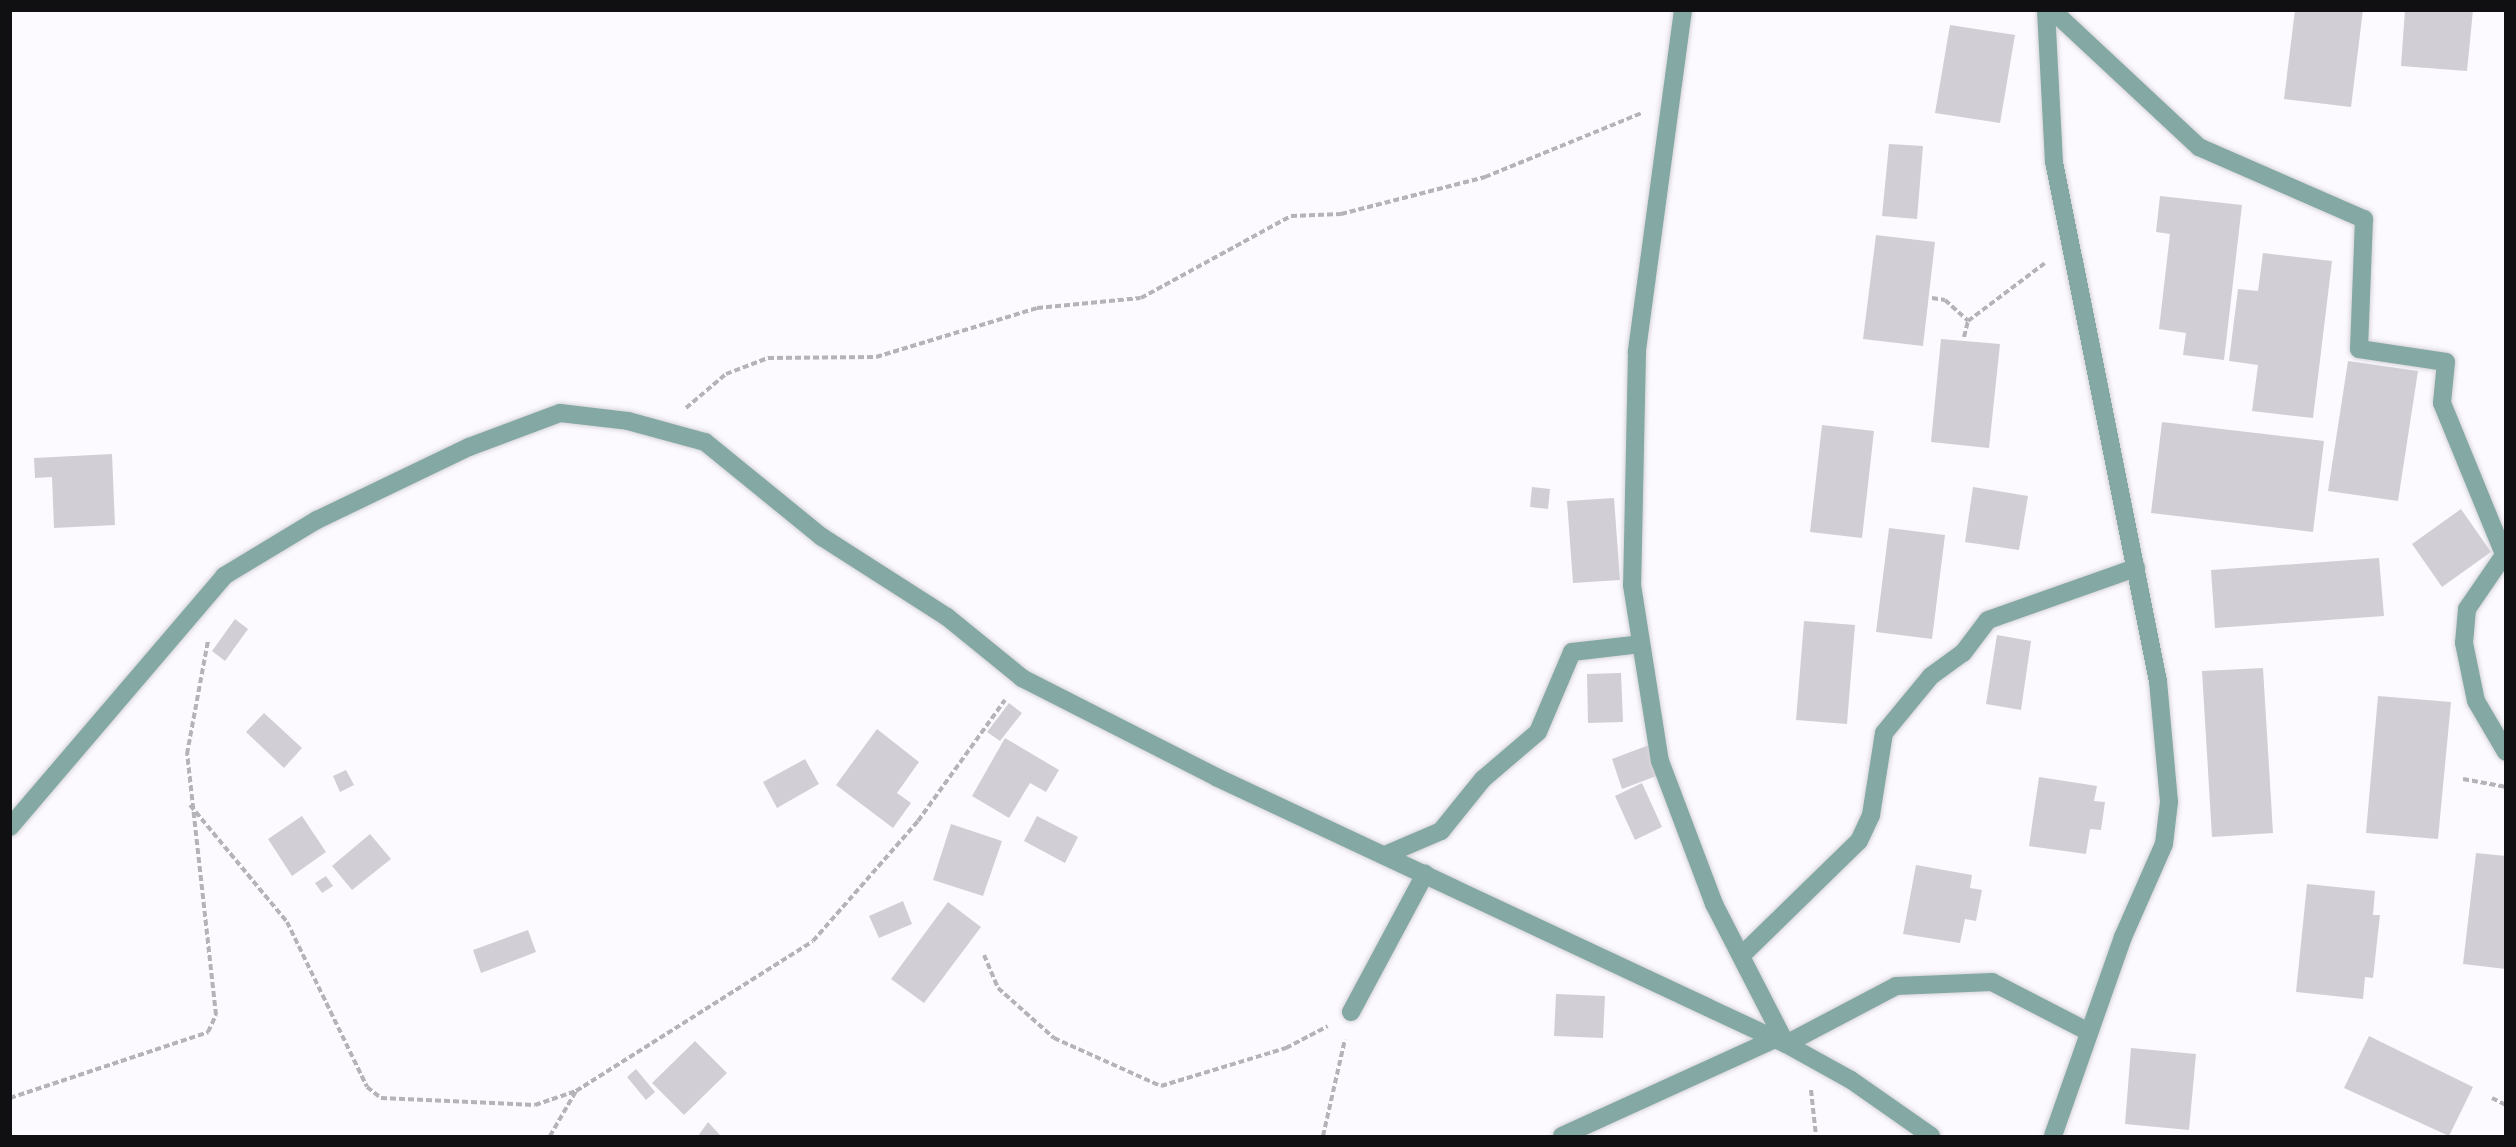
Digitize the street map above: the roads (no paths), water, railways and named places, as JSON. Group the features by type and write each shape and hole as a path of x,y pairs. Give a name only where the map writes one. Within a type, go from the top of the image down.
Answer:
{"street":[{"path":"1683,10 1667,102 1636,352 1632,585 1660,761 1714,904 1742,955 1780,1042"},
{"path":"2046,10 2054,162 2071,233 2158,681 2169,823 2089,1032 2053,1137"},
{"path":"2052,10 2199,147 2364,219 2359,349 2446,362 2442,403 2505,557 2467,609 2464,644 2476,701 2505,752"},
{"path":"10,827 224,576 347,505 469,447 560,413 628,421 705,442 822,537 947,617 1022,678 1385,855 1780,1042 1807,1056 1931,1137"},
{"path":"1742,955 1859,841 1872,815 1884,733 1931,676 1963,653 1988,620 2136,568"},
{"path":"1385,855 1441,831 1483,779 1538,732 1572,652 1641,644"},
{"path":"1351,1012 1425,874"},
{"path":"1562,1137 1780,1042 1896,986 1992,982 2089,1032"}]}
